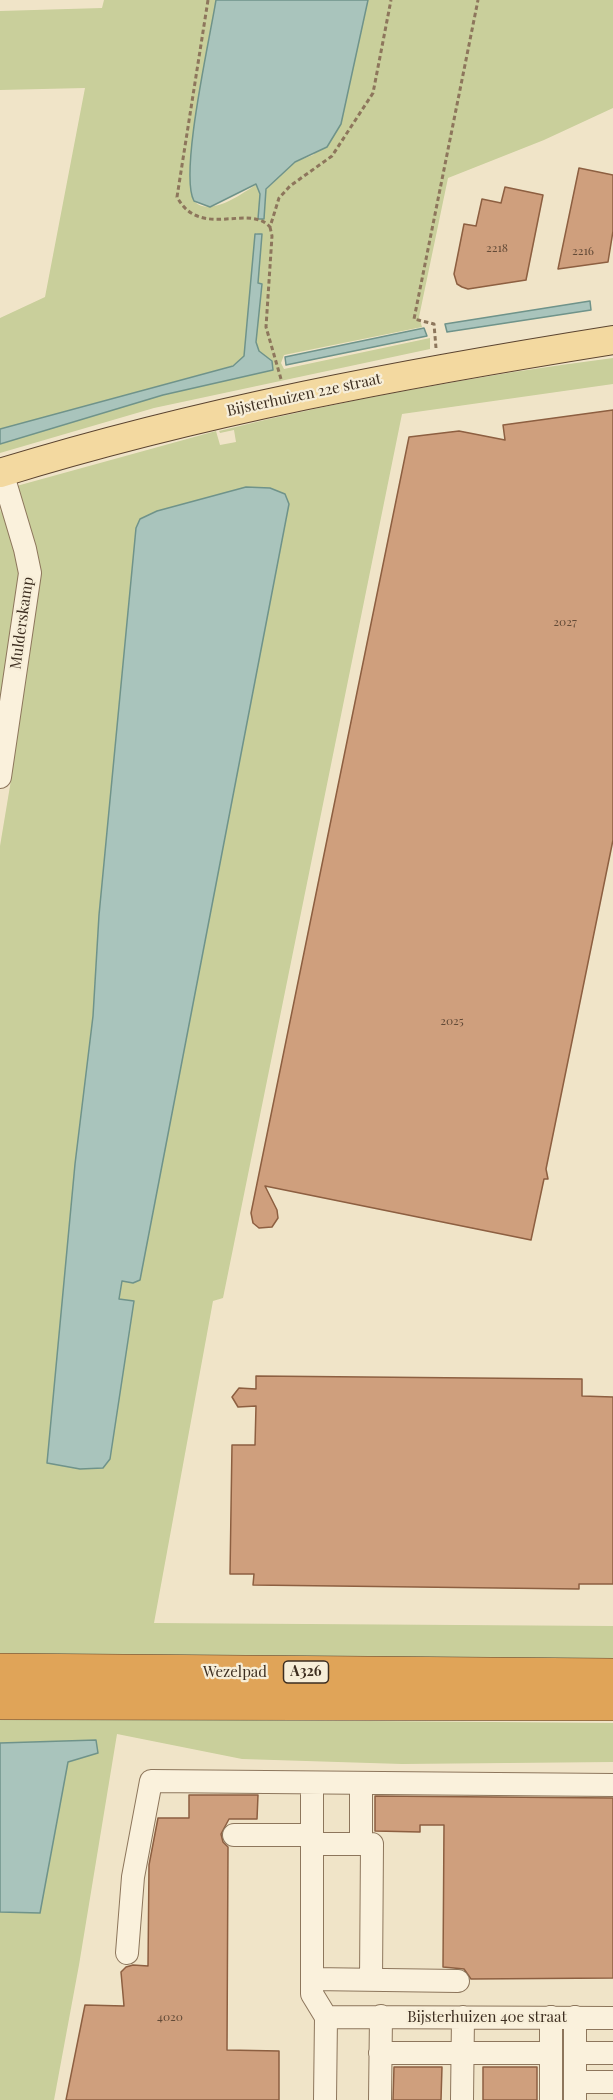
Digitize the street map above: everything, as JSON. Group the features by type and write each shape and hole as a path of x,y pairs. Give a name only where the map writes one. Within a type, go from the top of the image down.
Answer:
{"highway":[{"name":"Wezelpad","path":"0,1670 613,1675"},
{"name":"A326","path":"0,1703 613,1704"}],"main road":[{"name":"Bijsterhuizen 22e straat","path":"1,472 125,436 268,402 426,370 613,340"}],"street":[{"name":"Mulderskamp","path":"0,777 30,573 25,549 1,472"},
{"path":"127,1953 133,1877 151,1781 361,1785 613,1785"},
{"path":"312,1783 312,1994 326,2017 325,2100"},
{"path":"361,1785 361,1844"},
{"path":"234,1835 372,1844 371,1980"},
{"path":"312,1979 458,1981"},
{"path":"371,2016 380,2053 380,2100"},
{"name":"Bijsterhuizen 40e straat","path":"326,2017 613,2018"},
{"path":"462,2100 463,2017"},
{"path":"551,2100 552,2017"},
{"path":"575,2017 575,2091 613,2082"},
{"path":"380,2053 551,2053"},
{"path":"575,2053 613,2053"}],"path":[{"path":"208,0 177,197 190,215 250,220 266,223 270,227"},
{"path":"282,382 266,327 272,236 270,227 279,198 290,186 333,156 373,93 392,0"},
{"path":"436,351 434,324 414,319 477,0"}],"green space":[{"path":"104,0 216,0 197,106 190,168 191,190 195,202 209,207 227,202 257,184 260,194 258,219 264,218 266,190 295,162 313,155 341,124 368,0 613,0 613,108 544,140 448,178 419,317 422,327 284,355 281,363 284,369 430,338 430,349 154,408 0,453 0,444 163,395 273,370 272,361 259,351 256,342 262,284 258,283 262,235 256,233 244,356 232,366 0,429 0,318 45,297 85,88 0,90 0,11 102,8"},
{"path":"613,358 613,384 402,414 223,1298 213,1301 154,1623 613,1626 613,1660 0,1655 0,846 11,780 34,582 13,487 216,431 220,445 236,442 234,430 220,433 219,431 317,408 464,380","holes":["289,504 140,1280 133,1283 122,1280 119,1299 134,1301 126,1347 80,1469 48,1463 75,1164 93,1016 99,914 136,528"]},
{"path":"3,493 24,560 0,745 0,513"},
{"path":"0,1718 613,1723 613,1762 402,1764 242,1759 117,1734 54,2100 0,2100 0,1912 40,1913 68,1762 98,1753 95,1740 0,1743"}],"water":[{"path":"216,0 368,0 341,124 327,147 295,162 266,189 264,219 258,219 260,194 256,184 210,207 194,201 190,186 193,136"},
{"path":"255,234 262,234 258,283 262,284 256,342 259,351 272,361 273,370 163,395 0,444 0,429 233,366 244,356"},
{"path":"590,301 591,310 447,332 445,324"},
{"path":"424,328 427,336 286,365 285,357"},
{"path":"246,487 270,488 285,494 289,504 140,1280 133,1283 122,1281 119,1299 134,1301 110,1459 103,1468 80,1469 47,1463 75,1164 93,1016 99,915 136,528 140,519 157,511"},
{"path":"96,1740 98,1753 68,1762 40,1913 0,1912 0,1743"}],"building":[{"path":"579,168 613,175 613,231 608,262 558,269"},
{"path":"505,187 543,195 526,280 468,289 462,287 457,284 454,274 464,224 476,226 482,199 501,203"},
{"path":"613,410 613,840 546,1169 548,1179 544,1179 531,1240 265,1186 277,1210 278,1218 272,1227 259,1228 253,1223 251,1213 409,437 459,431 505,440 503,425"},
{"path":"256,1376 582,1379 582,1396 613,1397 613,1584 579,1584 579,1589 253,1585 254,1574 230,1574 232,1445 255,1445 256,1406 238,1407 232,1397 239,1388 256,1389"},
{"path":"189,1795 258,1795 257,1819 229,1819 221,1834 223,1842 228,1847 227,2050 279,2051 279,2100 66,2100 85,2005 124,2006 121,1972 133,1965 148,1966 149,1865 158,1818 189,1818"},
{"path":"375,1796 613,1798 613,1978 471,1979 464,1969 443,1967 444,1825 420,1825 420,1832 375,1831"},
{"path":"394,2067 442,2067 441,2100 393,2100"},
{"path":"483,2067 537,2067 537,2100 483,2100"}]}
